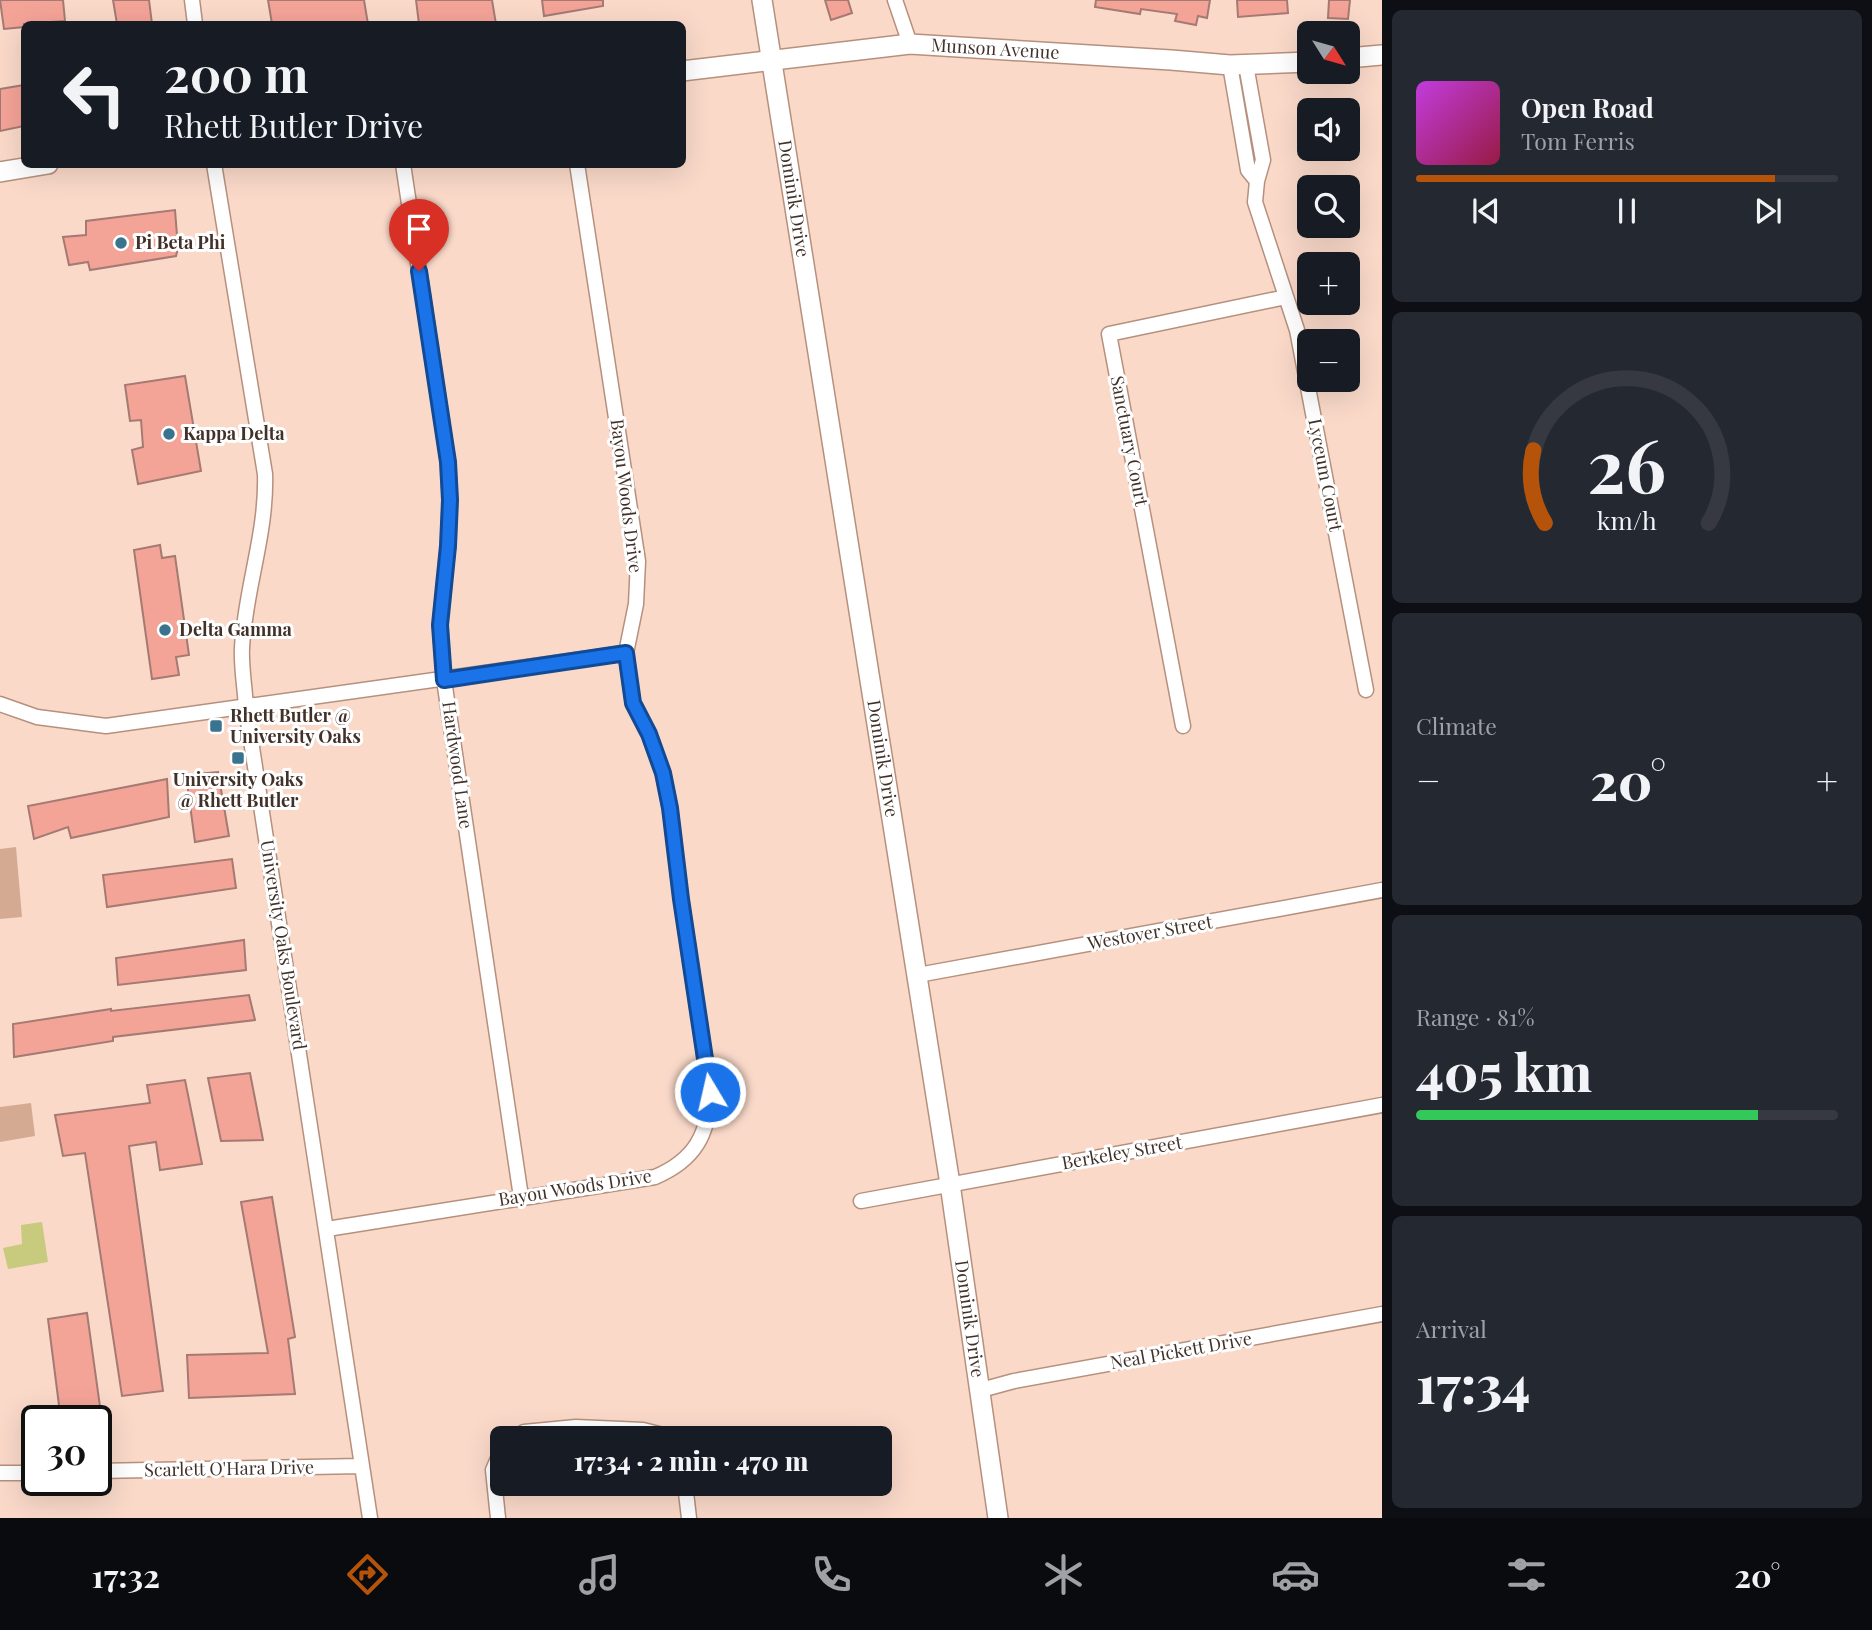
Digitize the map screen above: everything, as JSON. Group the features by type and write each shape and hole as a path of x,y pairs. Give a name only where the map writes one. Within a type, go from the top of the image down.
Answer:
{"street":[{"path":"192,0 195,21"},
{"name":"Dominik Drive","path":"762,0 918,975 998,1518"},
{"path":"894,0 910,44"},
{"name":"Munson Avenue","path":"686,70 910,44 1238,65 1297,63"},
{"path":"1360,57 1382,55"},
{"name":"Lyceum Court","path":"1238,65 1263,160 1255,202 1297,330 1366,690"},
{"path":"0,172 24,168"},
{"name":"University Oaks Boulevard","path":"215,168 265,474 264,521 241,650 246,708 370,1518"},
{"name":"Hardwood Lane","path":"403,168 448,462 448,546 440,625 444,680 521,1197"},
{"name":"Bayou Woods Drive","path":"327,1229 655,1177 682,1162 704,1135 709,1116 710,1092 670,808 663,773 649,734 633,703 626,653 636,604 638,561 578,168"},
{"name":"Sanctuary Court","path":"1182,726 1109,334 1286,297"},
{"path":"0,704 37,717 96,726 246,708 626,653"},
{"name":"Westover Street","path":"918,975 1382,890"},
{"name":"Berkeley Street","path":"861,1201 1382,1105"},
{"name":"Neal Pickett Drive","path":"981,1390 1014,1381 1382,1314"},
{"name":"Scarlett O'Hara Drive","path":"112,1472 362,1466"},
{"path":"0,1473 21,1473"},
{"path":"496,1496 498,1518"},
{"path":"686,1496 689,1518"}],"shaded area":[{"path":"16,847 22,917 0,919 0,849"},
{"path":"31,1103 35,1136 0,1142 0,1107"},
{"path":"42,1222 48,1262 8,1269 3,1248 22,1244 21,1225"}],"building":[{"path":"0,0 63,0 65,21 21,21 21,27 4,29"},
{"path":"113,0 149,0 152,21 116,21"},
{"path":"268,0 364,0 368,21 272,21"},
{"path":"416,0 492,0 496,21 419,21"},
{"path":"542,0 603,0 603,6 544,16"},
{"path":"825,0 848,0 852,13 831,20"},
{"path":"1096,0 1210,0 1207,18 1198,16 1196,25 1175,21 1177,14 1141,9 1140,14 1095,7"},
{"path":"1237,0 1287,0 1288,13 1238,17"},
{"path":"1329,0 1350,0 1348,19 1328,18"},
{"path":"21,86 21,127 0,131 0,89"},
{"name":"Pi Beta Phi","path":"175,210 178,248 176,256 90,270 88,262 69,265 63,237 86,235 86,221"},
{"name":"Kappa Delta","path":"185,376 201,471 138,484 132,450 143,447 141,420 130,421 125,385"},
{"name":"Delta Gamma","path":"160,545 162,558 175,556 189,655 176,657 179,675 152,679 134,550"},
{"path":"218,772 229,836 195,842 186,775"},
{"path":"167,779 169,817 71,838 68,827 34,839 28,806"},
{"path":"232,859 236,888 107,907 103,875"},
{"path":"244,940 246,970 118,985 116,958"},
{"path":"249,995 255,1020 113,1037 113,1041 14,1057 13,1024 111,1009"},
{"path":"250,1073 263,1140 221,1141 208,1078"},
{"path":"185,1080 202,1164 160,1170 156,1142 129,1146 163,1391 122,1396 85,1153 63,1156 55,1115 150,1103 147,1085"},
{"path":"272,1197 295,1337 288,1339 295,1394 189,1398 187,1355 268,1353 241,1202"},
{"path":"87,1313 100,1405 59,1405 48,1319"}],"place":[{"name":"Pi Beta Phi","path":"121,243"},
{"name":"Kappa Delta","path":"169,434"},
{"name":"Delta Gamma","path":"165,630"},
{"name":"Rhett Butler @ University Oaks","path":"216,726"},
{"name":"University Oaks @ Rhett Butler","path":"238,758"}],"route":[{"path":"419,271 448,462 448,546 440,625 444,680 626,653 633,703 649,734 663,773 670,808 710,1092"}]}
